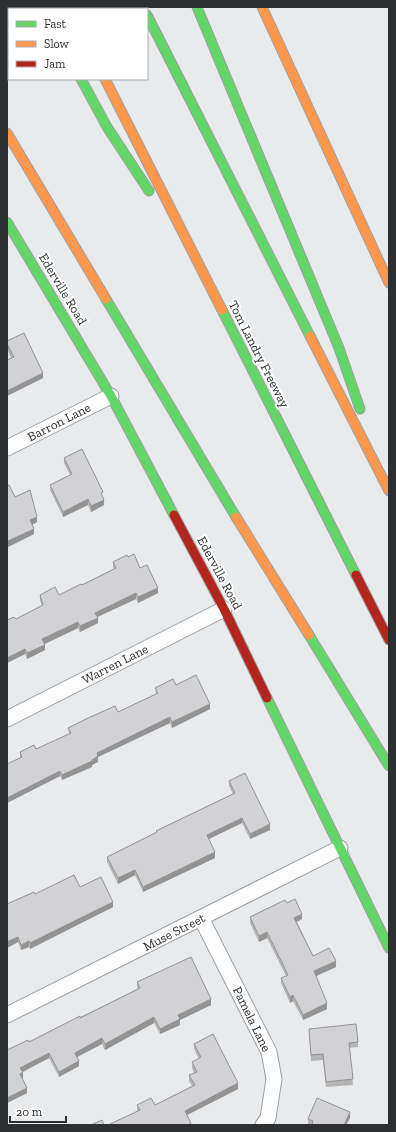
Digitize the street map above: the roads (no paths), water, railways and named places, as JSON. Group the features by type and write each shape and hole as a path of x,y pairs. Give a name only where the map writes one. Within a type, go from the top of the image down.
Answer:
{"main road":[{"path":"197,7 339,348 389,490"},
{"path":"262,7 389,283"},
{"path":"148,17 389,490"},
{"path":"82,80 107,127 210,284"},
{"name":"Tom Landry Freeway","path":"106,80 389,640"},
{"path":"7,133 226,501 332,671 389,766"},
{"name":"Ederville Road","path":"7,222 111,396 224,609 389,948"}],"street":[{"name":"Barron Lane","path":"7,448 111,396"},
{"name":"Warren Lane","path":"7,719 224,609"},
{"name":"Muse Street","path":"7,1015 340,848"},
{"name":"Pamela Lane","path":"201,918 270,1052 274,1079 268,1118 263,1125"}]}
